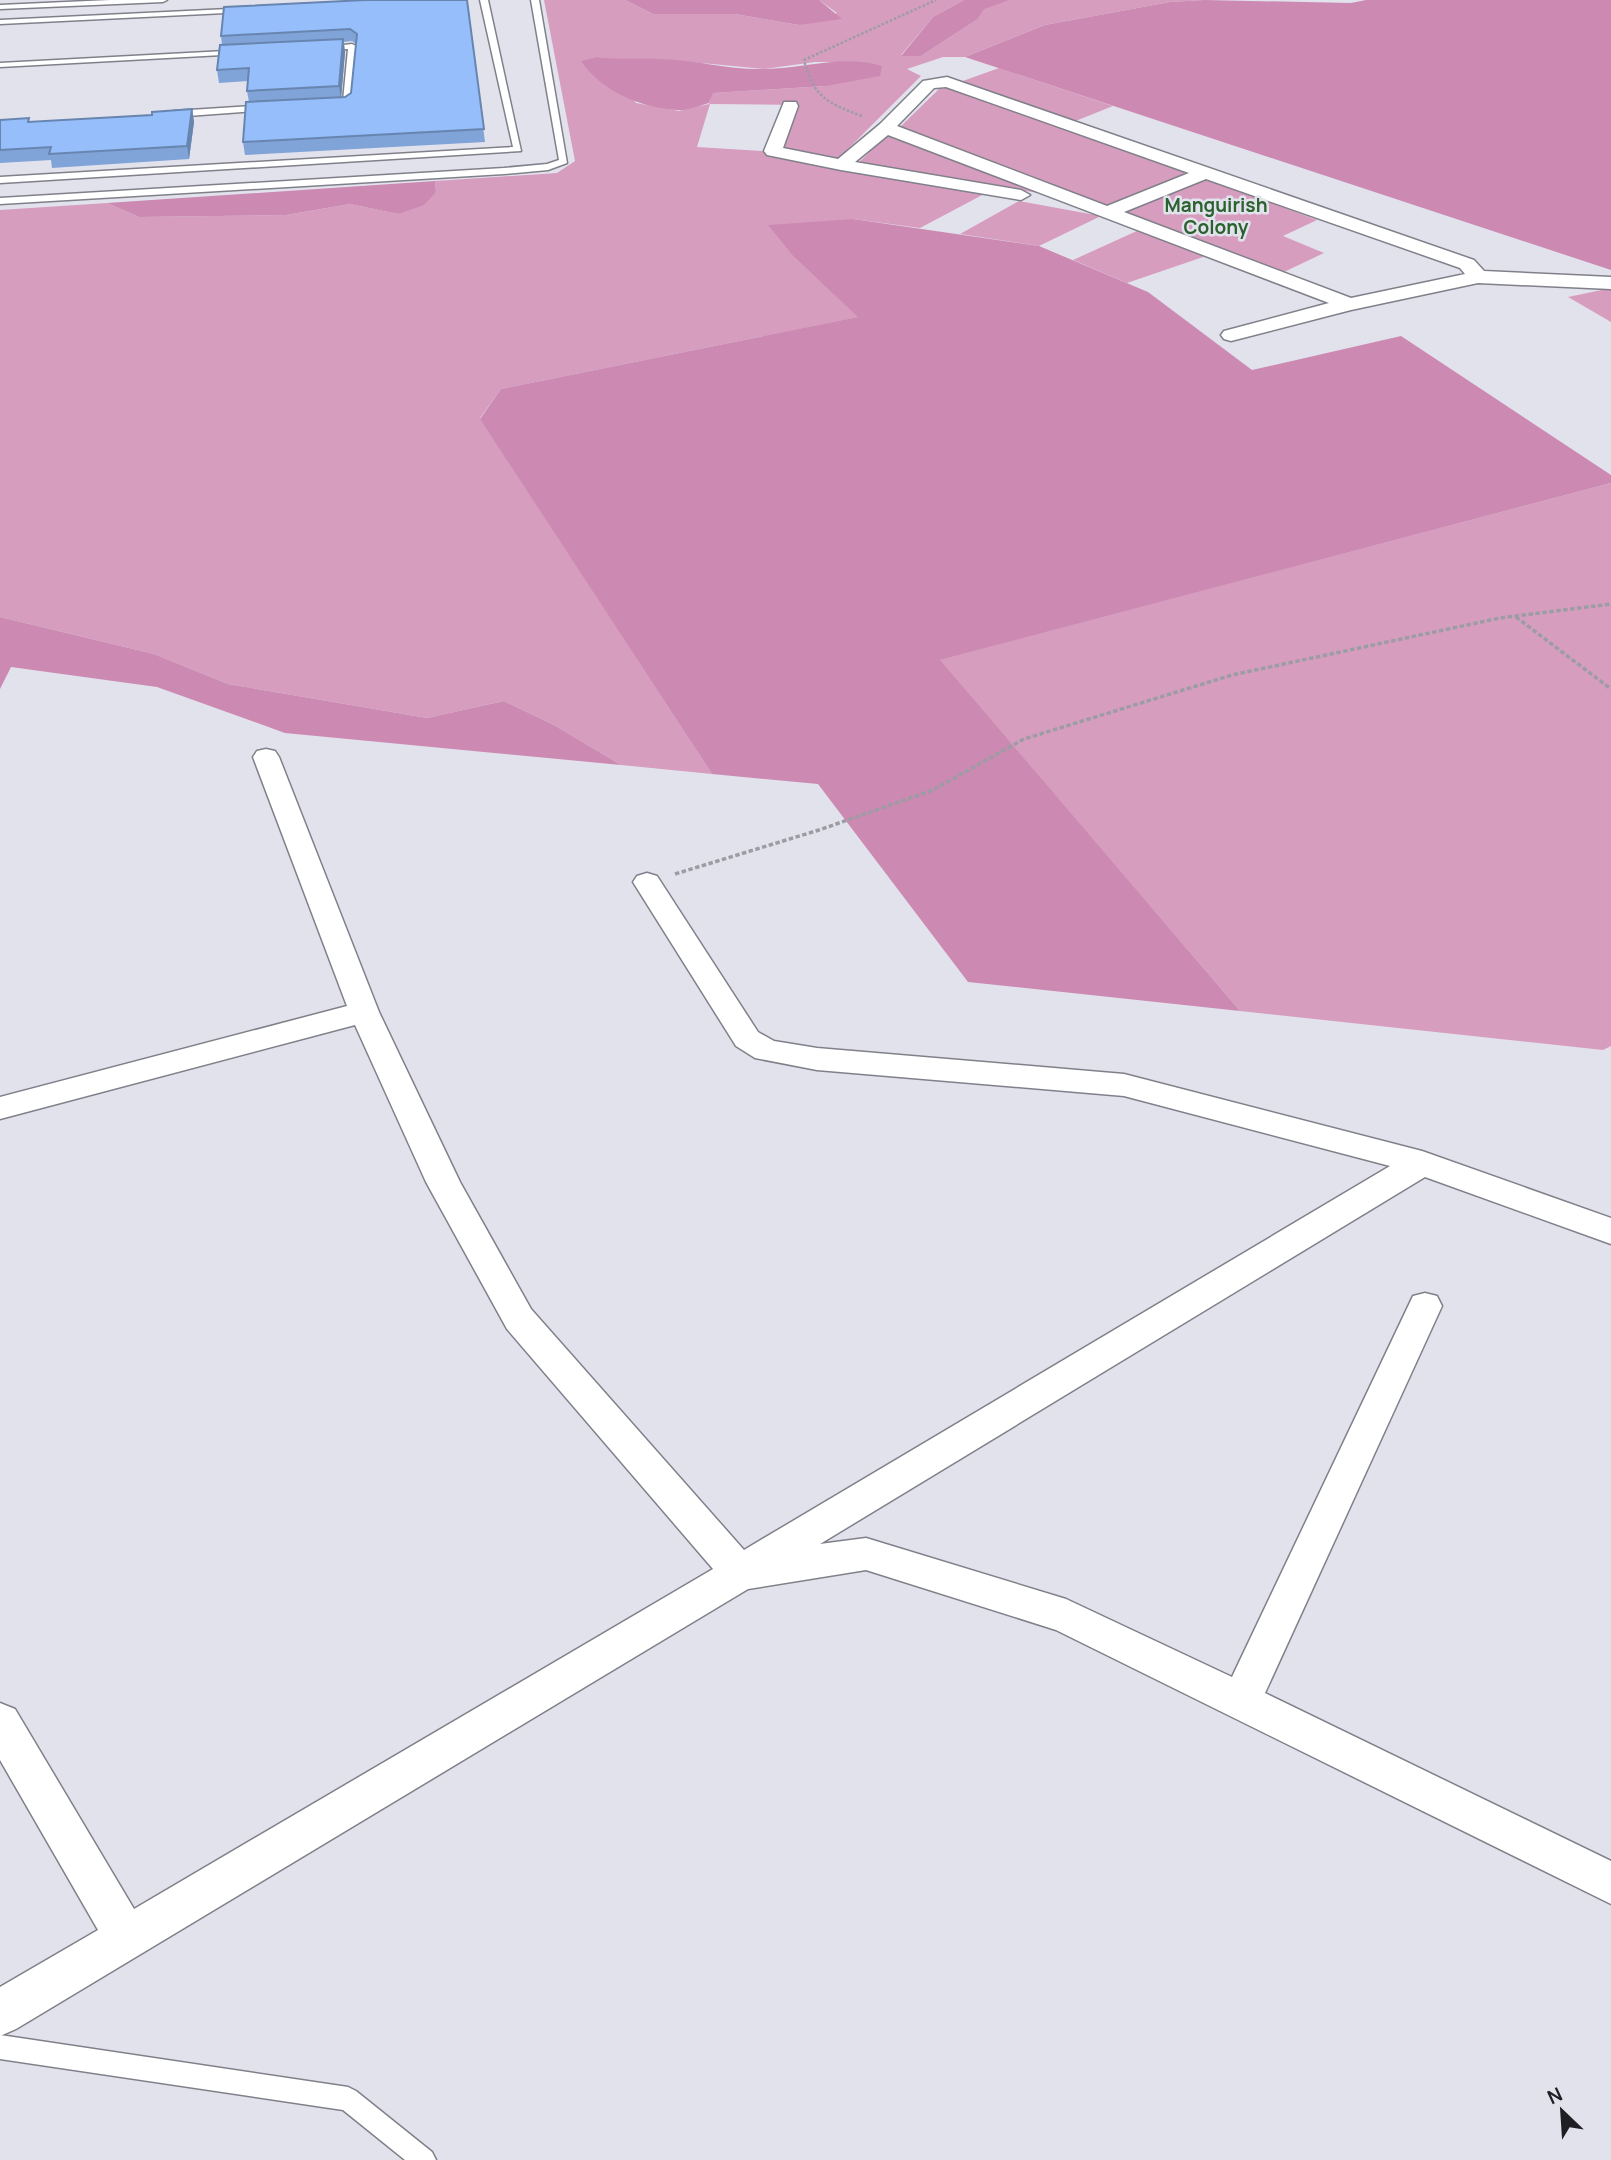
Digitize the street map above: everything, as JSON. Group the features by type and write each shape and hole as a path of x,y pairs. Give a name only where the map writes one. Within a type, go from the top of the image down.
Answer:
{"street":[{"path":"841,165 886,128 929,84 947,82 1467,264 1478,277"},
{"path":"790,106 773,151 1097,209 1206,172"},
{"path":"886,128 1349,304"},
{"path":"1231,335 1349,304 1478,277 1611,283"},
{"path":"266,757 364,1012 443,1182 519,1318 740,1573"},
{"path":"647,882 747,1039 766,1050 817,1059 1124,1085 1422,1163 1611,1231"},
{"path":"0,1108 364,1012"},
{"path":"0,2013 1422,1163"},
{"path":"1241,1702 1424,1306"},
{"path":"740,1573 866,1554 1066,1616 1611,1883"},
{"path":"0,1722 126,1936"}],"lane":[{"path":"0,7 163,0"},
{"path":"0,180 517,149 484,0"},
{"path":"0,201 504,171 548,167 564,161 535,0"},
{"path":"0,22 258,9"},
{"path":"311,48 352,46 347,104 319,105"},
{"path":"0,65 257,51"},
{"path":"167,114 278,108"},
{"path":"0,2047 348,2099 424,2160"}],"path":[{"path":"886,128 825,102 810,84 804,60 936,0"},
{"path":"647,882 819,830 933,790 1024,739 1232,675 1516,616 1611,604"},
{"path":"1516,616 1611,689"}],"shaded area":[{"path":"544,0 625,0 653,14 735,14 799,25 837,13 819,0 964,0 933,17 901,55 921,56 978,19 984,8 1010,0 1204,0 1170,2 1045,25 965,57 943,57 907,69 921,76 838,159 780,148 798,105 710,104 697,147 762,151 783,158 986,193 920,228 853,219 795,258 859,317 501,389 480,418 712,774 621,765 554,725 504,701 427,718 228,684 154,654 0,617 0,210 107,203 139,217 286,215 350,204 398,214 436,192 435,181 557,173 575,161","holes":["598,57 623,61 660,59 764,69 815,62 858,62 826,86 712,93 709,104 679,111 636,103"]},
{"path":"625,0 819,0 842,19 799,25 735,14 653,14"},
{"path":"964,0 1010,0 984,9 978,19 921,56 901,56 933,17"},
{"path":"1204,0 1351,3 1366,0 1611,0 1611,270 965,57 1045,25 1170,2"},
{"path":"598,57 675,60 751,69 852,61 882,66 880,76 826,86 713,93 709,103 677,110 636,102 599,81 581,61"},
{"path":"999,68 1113,106 1073,122 960,82"},
{"path":"951,88 1186,173 1109,206 909,132 901,126 939,89"},
{"path":"890,133 1050,195 858,163"},
{"path":"1203,177 1317,220 1283,236 1324,253 1284,272 1124,211"},
{"path":"435,181 436,192 424,205 398,214 350,204 286,215 139,217 107,203"},
{"path":"1019,201 1101,216 1039,246 960,234"},
{"path":"853,219 1039,246 1148,292 1252,370 1401,336 1611,475 1611,483 940,660 1240,1011 968,982 818,784 712,774 480,419 501,389 858,317 795,258 768,225"},
{"path":"1139,230 1206,256 1127,283 1073,260"},
{"path":"1611,288 1611,322 1568,297"},
{"path":"1611,483 1611,1046 1603,1050 1240,1011 939,660"},
{"path":"0,617 154,654 228,684 427,718 504,701 554,725 621,765 285,733 157,687 11,667 0,689"}],"building":[{"path":"365,0 467,0 484,129 243,142 246,102 345,97 351,93 357,34 350,29 221,36 224,7"},
{"path":"343,39 339,86 247,91 249,68 217,70 220,45"},
{"path":"192,109 187,146 49,154 51,147 0,150 0,120 29,118 28,122 152,115 152,112"}],"district":[{"name":"Manguirish Colony","path":"1216,216"}]}
